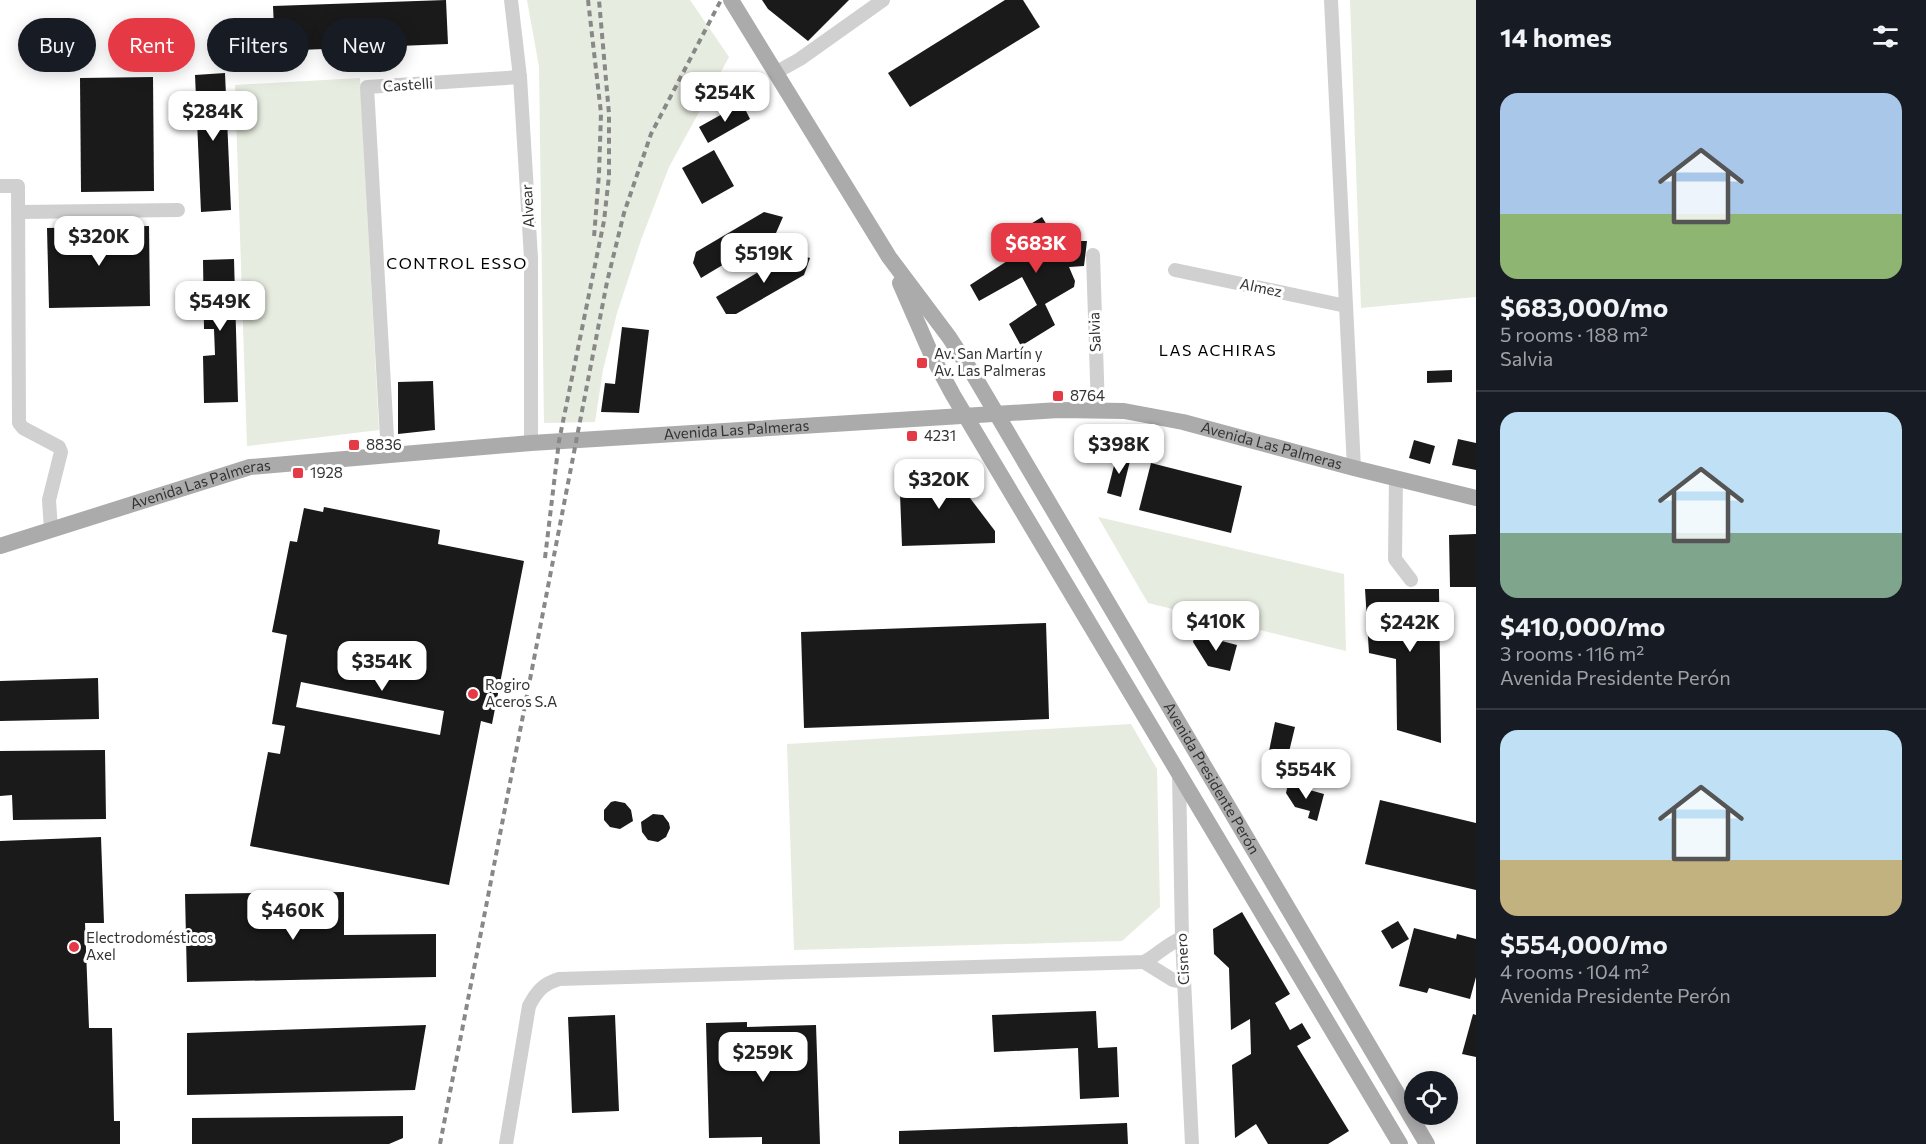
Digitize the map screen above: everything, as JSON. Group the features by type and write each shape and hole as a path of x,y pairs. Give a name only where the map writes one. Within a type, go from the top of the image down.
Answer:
{"main road":[{"path":"731,0 889,257"},
{"name":"Avenida Presidente Perón","path":"889,257 949,337 1427,1144"},
{"name":"Avenida Presidente Perón","path":"889,257 932,356 967,417 1400,1144"},
{"name":"Avenida Las Palmeras","path":"0,546 250,467 531,443 1059,410 1125,411 1184,422 1476,498"}],"street":[{"name":"Alvear","path":"511,0 520,77 531,258 531,443"},
{"path":"775,73 800,59 884,0"},
{"path":"1331,0 1354,468"},
{"name":"Castelli","path":"388,455 367,87 520,77"},
{"path":"0,186 18,186 20,212 19,423 23,428 59,447 61,452 49,500 51,530"},
{"path":"20,212 178,210"},
{"name":"Salvia","path":"1093,255 1098,410"},
{"name":"Almez","path":"1175,270 1346,306"},
{"path":"1396,478 1395,559 1411,580"},
{"name":"Cisnero","path":"1179,774 1182,938 1192,1144"},
{"path":"506,1144 529,1006 537,991 547,982 559,979 1144,962 1156,956 1171,942 1182,938"},
{"path":"1144,962 1173,980 1184,982"}],"shaded area":[{"path":"527,0 690,0 729,57 669,167 641,240 617,313 603,370 595,422 544,423 539,67"},
{"path":"1350,0 1476,0 1476,297 1361,308"},
{"path":"360,78 379,430 247,446 235,85"},
{"path":"1098,517 1344,574 1346,651 1148,603"},
{"path":"1131,724 1157,769 1160,907 1122,941 794,950 787,744"}],"building":[{"path":"446,0 448,44 407,46 407,18 321,18 321,49 309,50 309,18 274,18 273,6"},
{"path":"762,0 849,0 808,41 768,9"},
{"path":"1005,0 1023,0 1040,27 910,107 888,73"},
{"path":"225,73 231,210 201,212 195,75"},
{"path":"153,77 154,191 81,192 80,78"},
{"path":"742,103 750,119 708,143 699,127"},
{"path":"714,150 734,186 702,204 682,168"},
{"path":"764,212 783,217 776,233 701,278 693,263 696,252"},
{"path":"1042,217 1050,230 1056,229 1059,236 1069,230 1078,241 1087,241 1084,266 1069,267 1075,281 1074,287 1045,304 1055,325 1021,346 1009,324 1037,305 1022,277 979,301 970,285 1018,254 1008,238"},
{"path":"149,226 150,306 49,308 47,228"},
{"path":"791,253 810,258 804,275 736,314 726,314 716,297"},
{"path":"234,259 238,402 204,403 203,356 215,355 214,329 204,329 203,260"},
{"path":"622,327 649,330 639,413 601,412 605,383 615,384"},
{"path":"1452,370 1452,382 1427,383 1427,371"},
{"path":"433,381 435,430 398,434 398,382"},
{"path":"1458,439 1476,443 1476,470 1452,465"},
{"path":"1414,440 1435,446 1430,464 1409,458"},
{"path":"1117,454 1131,457 1121,497 1107,493"},
{"path":"1151,463 1242,486 1231,533 1139,510"},
{"path":"945,465 995,531 995,543 902,546 899,467"},
{"name":"Rogiro Aceros S.A","path":"324,507 440,530 438,544 524,561 492,724 481,721 449,885 250,846 268,752 280,754 285,726 272,724 287,635 272,632 290,541 297,542 304,508 323,512","holes":["301,682 444,711 440,735 296,707"]},
{"path":"1476,534 1476,587 1450,587 1449,535"},
{"path":"1365,589 1439,589 1441,743 1397,730 1396,659 1369,653"},
{"path":"1046,623 1049,719 804,728 801,632"},
{"path":"1195,634 1237,645 1230,671 1208,666 1193,642"},
{"path":"98,678 99,719 0,721 0,681"},
{"path":"1275,722 1295,727 1288,756 1269,751"},
{"path":"105,750 106,819 13,820 12,795 0,796 0,751"},
{"path":"1288,784 1324,794 1317,821 1308,818 1310,811 1295,807 1286,793"},
{"path":"1380,800 1476,823 1476,890 1365,864"},
{"path":"615,801 625,803 631,810 633,821 620,829 610,827 604,820 604,810"},
{"path":"653,814 663,815 670,828 666,837 658,842 648,840 642,832 641,822"},
{"path":"101,837 104,923 85,923 89,1028 112,1028 114,1121 120,1121 120,1144 0,1144 0,841"},
{"path":"344,892 344,935 436,934 436,977 187,982 185,894"},
{"path":"1242,912 1290,994 1275,1003 1290,1030 1302,1023 1311,1038 1297,1046 1349,1131 1328,1144 1268,1144 1256,1124 1235,1138 1232,1065 1251,1054 1250,1019 1231,1030 1229,968 1214,954 1213,929"},
{"path":"1398,921 1409,939 1392,949 1381,931"},
{"path":"1414,928 1456,939 1457,934 1476,939 1476,977 1470,999 1429,988 1427,993 1399,986"},
{"path":"1096,1011 1098,1048 1117,1047 1119,1097 1080,1099 1078,1048 994,1052 992,1015"},
{"path":"1473,1014 1476,1015 1476,1057 1462,1054"},
{"path":"615,1015 619,1111 572,1113 568,1017"},
{"path":"747,1022 747,1027 816,1025 820,1144 762,1144 762,1137 709,1138 706,1023"},
{"path":"426,1025 415,1090 187,1095 187,1033"},
{"path":"403,1116 403,1138 389,1144 192,1144 192,1118"},
{"path":"1127,1123 1128,1144 899,1144 899,1131"}],"railway":[{"path":"588,0 601,113 594,237"},
{"path":"545,558 559,441 604,221 609,176 609,114 599,0"},
{"path":"440,1144 607,282 624,213 651,134 721,0"}],"place":[{"name":"Av. San Martín y Av. Las Palmeras","path":"922,363"},
{"name":"8764","path":"1058,396"},
{"name":"4231","path":"912,436"},
{"name":"8836","path":"354,445"},
{"name":"1928","path":"298,473"},
{"name":"Rogiro Aceros S.A","path":"473,694"},
{"name":"Electrodomésticos Axel","path":"74,947"}],"district":[{"name":"CONTROL ESSO","path":"457,263"},
{"name":"LAS ACHIRAS","path":"1218,350"}]}
